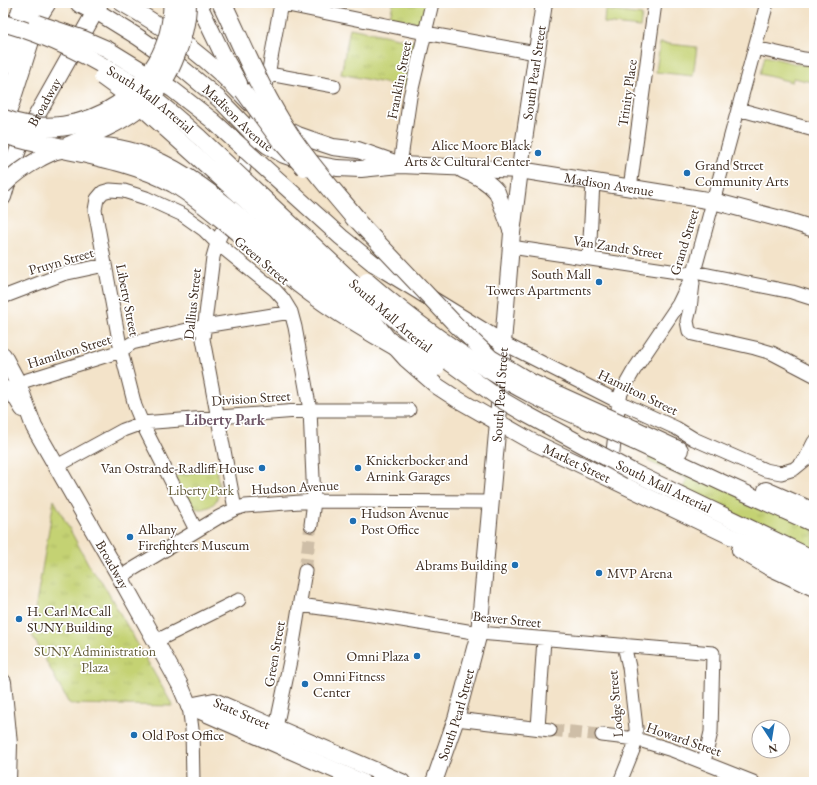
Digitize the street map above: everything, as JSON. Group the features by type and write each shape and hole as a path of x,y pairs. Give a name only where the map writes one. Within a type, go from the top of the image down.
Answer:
{"highway":[{"path":"3,65 24,3"},
{"path":"3,124 37,17 46,3"},
{"path":"3,119 30,126 63,126 93,118 119,106 134,94 142,84 164,49 172,17 173,3"},
{"path":"222,3 255,74 282,123 314,170 356,219"},
{"path":"3,133 125,163 174,183 200,200 295,280 332,307 376,336 435,367"}],"main road":[{"name":"Madison Avenue","path":"122,3 150,19 182,41 205,59 232,84 258,112 278,125 298,135 333,147 358,150 400,165"},
{"path":"135,3 150,19"},
{"path":"3,186 24,167 45,155 114,125 148,101 164,81 178,53 186,23 188,3"},
{"path":"198,3 239,84 272,131 301,165 356,219 457,326 491,358 531,382 573,402 634,435 739,478 814,511"},
{"name":"South Pearl Street","path":"434,782 456,719 479,633 498,422 502,343 511,240 544,3"},
{"name":"Madison Avenue","path":"93,5 177,64 219,99 252,133 267,145 284,155 304,162 323,166 360,169 400,165 520,170 713,201 814,229"},
{"name":"Broadway","path":"3,197 9,174 19,147 93,5"},
{"name":"South Mall Arterial","path":"3,12 38,29 68,48 141,89 162,105 206,144 377,305 432,350 500,399 631,471 814,559"},
{"name":"South Mall Arterial","path":"3,23 38,29 68,37 125,69 166,98 357,273 409,316 485,368 536,397 634,435 725,484 814,524"},
{"path":"38,29 84,39 107,50 172,89 212,120 341,237 373,263 502,343"},
{"name":"Market Street","path":"38,29 54,48 93,71 135,101 344,289 369,315 386,338 406,359 437,386 529,440 679,512"},
{"path":"45,155 63,149 76,147 108,147 136,152 188,176 218,197 344,304 377,329 435,367 547,431 577,447 631,471"},
{"path":"458,168 479,177 493,188 500,199 511,240"},
{"name":"Broadway","path":"3,355 10,385 156,641 180,685 189,706"},
{"path":"679,512 814,574"},
{"path":"679,512 756,560 814,588"},
{"path":"3,682 9,738 8,782"},
{"name":"State Street","path":"189,706 275,735 348,773 362,782"},
{"name":"State Street","path":"348,773 402,782"}],"street":[{"path":"280,3 424,33 536,53"},
{"name":"Green Street","path":"280,3 265,92 258,112 249,150 230,214 217,243 275,290 291,312 310,410 314,501 311,525"},
{"name":"Franklin Street","path":"400,165 411,93 432,3"},
{"name":"Trinity Place","path":"630,188 655,3"},
{"name":"Grand Street","path":"609,478 621,393 634,370 678,304 694,272 767,3"},
{"path":"755,48 814,60"},
{"path":"269,74 334,86"},
{"path":"738,109 814,130"},
{"path":"589,259 593,182"},
{"name":"Liberty Street","path":"196,530 142,423 135,406 121,351 105,265 95,210 97,199 103,192 110,190 124,191 146,198 183,215 204,230 217,243"},
{"name":"Van Zandt Street","path":"511,240 589,259 684,273 694,272 792,292 814,299"},
{"name":"Dallius Street","path":"217,243 213,257 202,340 235,509"},
{"name":"Pruyn Street","path":"3,297 63,274 105,265"},
{"path":"694,272 687,326 689,331 693,334 741,344 766,352 814,375"},
{"name":"Hamilton Street","path":"10,385 121,351 132,343 204,326 291,312"},
{"name":"Hamilton Street","path":"502,343 619,402 676,428 694,439 769,471 781,472 794,470 805,460 814,442"},
{"name":"Division Street","path":"57,466 123,430 142,423 310,410 409,410"},
{"name":"Hudson Avenue","path":"120,577 196,530 235,509 257,504 314,501 491,502"},
{"name":"Green Street","path":"275,735 305,571"},
{"path":"156,641 239,600"},
{"name":"Beaver Street","path":"300,605 372,615 479,633 712,653 710,739 704,762"},
{"path":"456,719 544,729 544,639"},
{"name":"Lodge Street","path":"620,782 636,739 634,698 624,645"},
{"name":"Broadway","path":"189,706 192,729 193,782"},
{"name":"Howard Street","path":"602,735 636,739 672,750 753,782"}],"green space":[{"path":"393,3 427,3 422,24 390,17"},
{"path":"605,10 642,15 640,27 604,23"},
{"path":"350,28 417,42 408,88 341,74"},
{"path":"660,43 697,47 693,76 656,72"},
{"path":"765,56 797,64 814,66 814,76 812,82 793,78 792,82 760,74"},
{"path":"651,454 814,528 814,553 683,489 687,479 648,461"},
{"name":"Liberty Park","path":"216,467 218,497 212,505 204,509 193,507 188,503 181,492 174,476"},
{"name":"SUNY Administration Plaza","path":"54,500 91,569 102,582 173,706 71,704 68,702 31,633"}],"tunnel":[{"path":"305,571 311,525"},
{"path":"550,730 602,735"}],"place":[{"name":"Alice Moore Black Arts & Cultural Center","path":"538,153"},
{"name":"Grand Street Community Arts","path":"687,173"},
{"name":"South Mall Towers Apartments","path":"599,282"},
{"name":"Van Ostrande-Radliff House","path":"262,468"},
{"name":"Knickerbocker and Arnink Garages","path":"358,468"},
{"name":"Hudson Avenue Post Office","path":"353,521"},
{"name":"Albany Firefighters Museum","path":"130,537"},
{"name":"Abrams Building","path":"515,565"},
{"name":"MVP Arena","path":"599,573"},
{"name":"H. Carl McCall SUNY Building","path":"19,619"},
{"name":"Omni Plaza","path":"417,656"},
{"name":"Omni Fitness Center","path":"305,684"},
{"name":"Old Post Office","path":"134,735"}],"district":[{"name":"Liberty Park","path":"225,420"}]}
